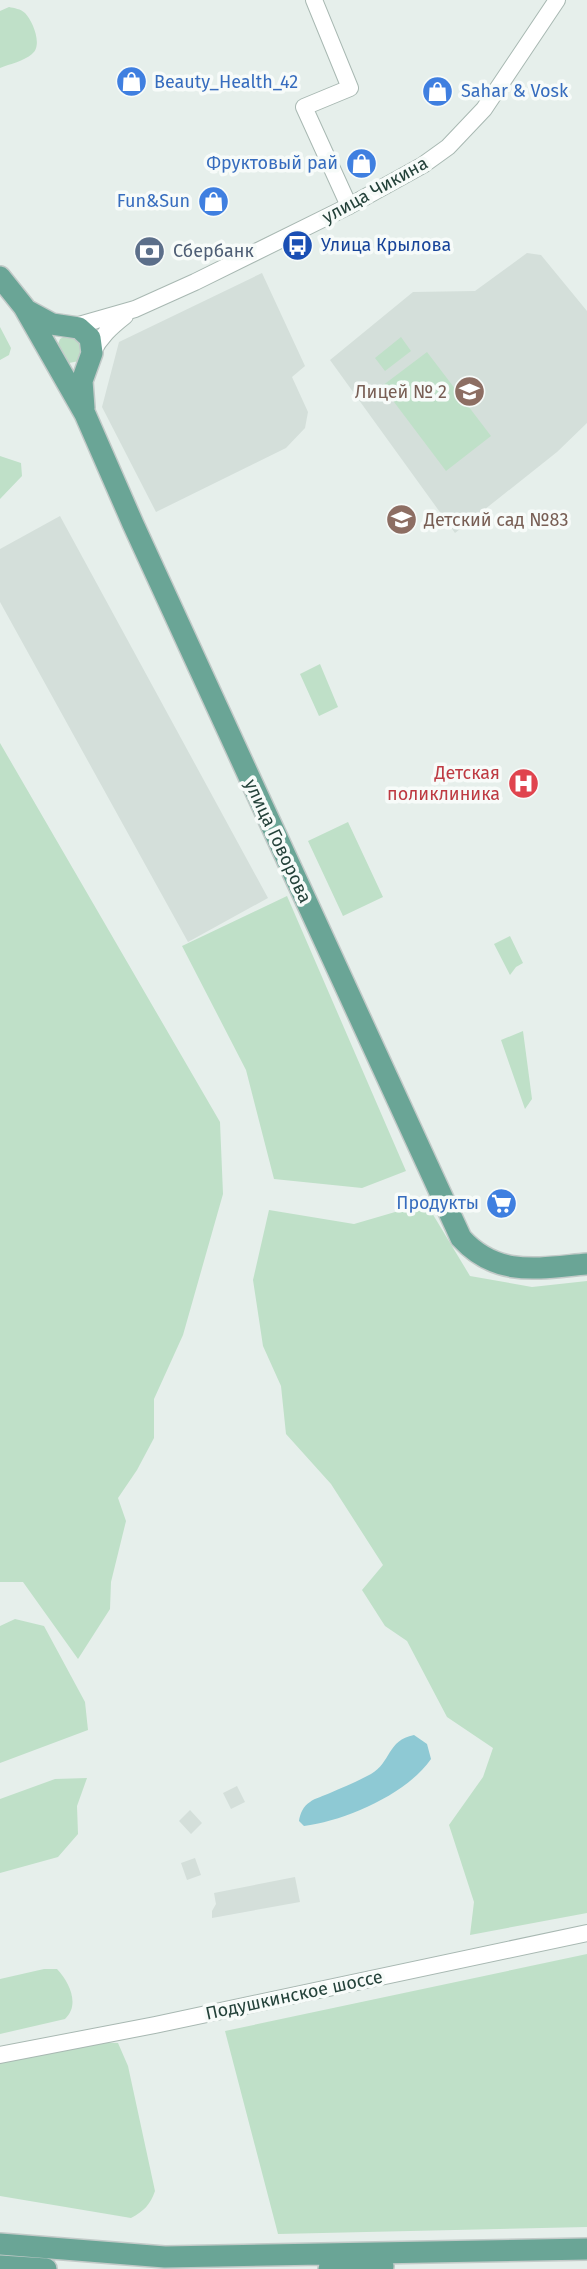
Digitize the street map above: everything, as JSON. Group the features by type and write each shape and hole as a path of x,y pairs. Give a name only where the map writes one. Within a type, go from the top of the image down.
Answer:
{"main road":[{"name":"улица Говорова","path":"0,277 24,307 85,414 136,532 461,1238 485,1259 513,1267 587,1264"},
{"name":"улица Говорова","path":"24,307 44,321 85,331 90,338 91,356 82,381 85,414"},
{"path":"69,327 54,336 51,343 54,359 71,369 78,368 91,356"},
{"path":"0,2244 165,2257 587,2249"},
{"path":"329,2269 440,2263 495,2250"},
{"path":"0,2266 46,2269"}],"street":[{"path":"314,0 350,88 304,107 349,206"},
{"name":"улица Чикина","path":"91,356 97,342 110,327 135,309 349,206 423,165 457,139 484,109 557,0"},
{"name":"улица Чикина","path":"69,327 135,309"},
{"name":"Подушкинское шоссе","path":"0,2055 155,2025 587,1933"}],"shaded area":[{"name":"Лицей № 2","path":"527,253 541,255 587,311 587,423 557,452 455,533 330,360 413,292 475,291"},
{"path":"262,273 305,366 292,377 308,412 305,428 286,448 156,512 102,407 119,342"},
{"path":"60,516 268,898 188,942 0,602 0,549"},
{"path":"237,1786 245,1802 231,1809 223,1793"},
{"path":"190,1810 202,1823 191,1834 179,1821"},
{"path":"195,1858 201,1875 187,1880 181,1863"},
{"path":"295,1877 300,1902 212,1918 216,1904 214,1893"}],"green space":[{"path":"9,7 22,11 28,17 34,27 37,45 29,56 0,68 0,11"},
{"path":"0,327 11,348 9,355 0,360"},
{"path":"68,334 85,343 79,361 64,361 56,349 60,339"},
{"path":"401,337 411,351 385,371 375,358"},
{"path":"427,352 491,436 446,471 382,386"},
{"path":"0,456 21,463 22,476 0,499"},
{"path":"320,664 338,707 319,716 300,674"},
{"path":"0,743 220,1122 223,1194 183,1335 154,1399 154,1438 118,1498 126,1521 111,1582 110,1609 78,1659 23,1582 0,1582"},
{"path":"348,822 383,897 343,916 308,841"},
{"path":"287,896 406,1171 362,1188 274,1179 246,1070 182,946"},
{"path":"510,936 523,963 510,975 494,944"},
{"path":"523,1031 532,1099 525,1109 501,1040"},
{"path":"426,1203 470,1276 532,1287 587,1281 587,1913 470,1935 474,1902 449,1825 483,1777 493,1748 447,1717 407,1641 385,1626 362,1590 383,1565 331,1484 286,1434 281,1386 263,1346 253,1280 269,1210 354,1224"},
{"path":"15,1619 44,1626 85,1702 88,1730 0,1763 0,1626"},
{"path":"87,1778 77,1806 78,1834 58,1857 0,1873 0,1799 55,1779"},
{"path":"587,1954 587,2227 278,2234 225,2031"},
{"path":"44,1969 57,1969 72,1994 72,2007 65,2019 0,2034 0,1979"},
{"path":"92,2042 118,2043 128,2066 155,2191 146,2207 131,2218 0,2196 0,2062"}],"water":[{"path":"414,1735 427,1744 431,1759 407,1784 356,1812 304,1826 299,1821 302,1810 314,1799 371,1774 399,1742"}],"place":[{"name":"Beauty_Health_42","path":"131,82"},
{"name":"Sahar & Vosk","path":"438,91"},
{"name":"Фруктовый рай","path":"361,163"},
{"name":"Fun&Sun","path":"213,201"},
{"name":"Улица Крылова","path":"298,245"},
{"name":"Сбербанк","path":"150,251"},
{"name":"Лицей № 2","path":"470,392"},
{"name":"Детский сад №83","path":"401,520"},
{"name":"Детская поликлиника","path":"523,783"},
{"name":"Продукты","path":"502,1203"}]}
